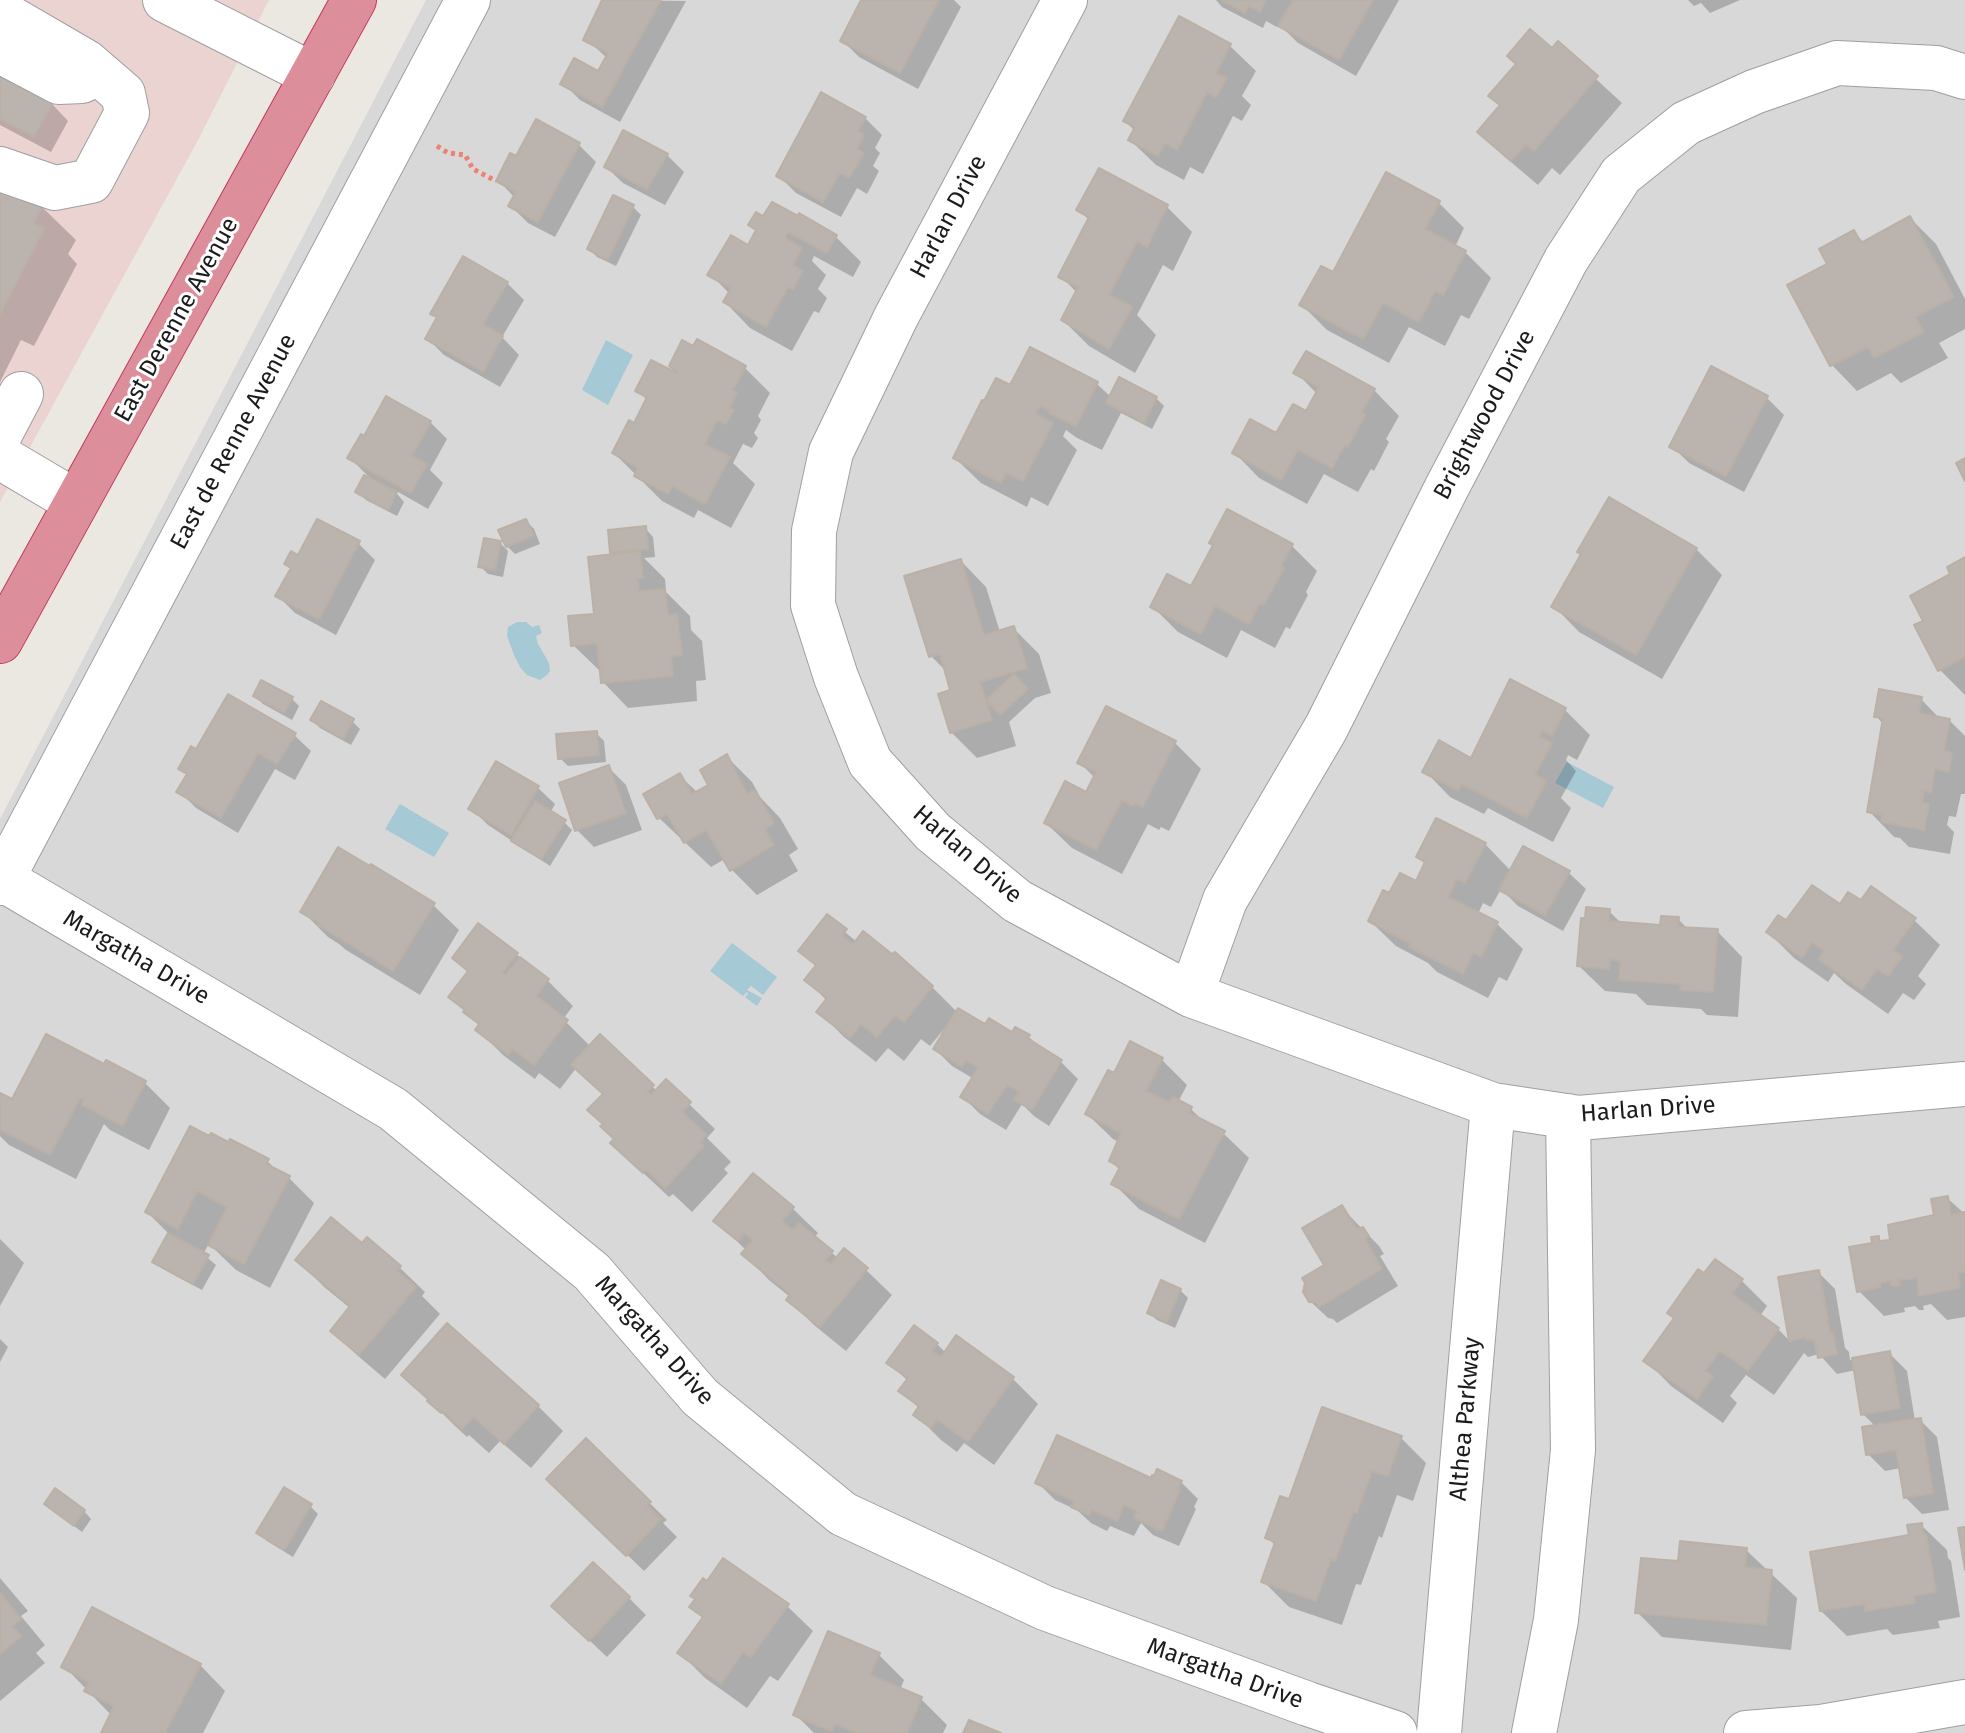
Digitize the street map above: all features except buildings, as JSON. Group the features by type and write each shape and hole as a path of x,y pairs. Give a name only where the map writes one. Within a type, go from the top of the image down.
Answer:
{"highway":[{"name":"East Derenne Avenue","path":"0,641 12,592 76,502 354,0"}],"street":[{"name":"East de Renne Avenue","path":"1,881 468,0"},
{"name":"Harlan Drive","path":"1065,0 896,317 831,452 814,531 813,605 836,677 870,762 933,832 1017,901 1191,995 1493,1105 1579,1118 1965,1084"},
{"path":"186,5 313,75"},
{"path":"0,12 86,62 123,94 127,113 91,181 55,188 15,174 25,162 0,140"},
{"path":"0,51 59,82 82,81 97,72"},
{"name":"Brightwood Drive","path":"1191,995 1225,900 1326,728 1566,260 1621,175 1686,123 1754,92 1837,63 1936,68 1965,77"},
{"path":"0,434 21,394"},
{"path":"0,457 76,502"},
{"name":"Margatha Drive","path":"1,881 393,1109 592,1272 700,1397 843,1514 1045,1608 1395,1733"},
{"name":"Althea Parkway","path":"1439,1733 1493,1105"},
{"path":"1534,1733 1556,1620 1573,1450 1568,1116"},
{"path":"1746,1733 1821,1727 1965,1702"}],"path":[{"path":"404,122 448,153 465,155 473,169 496,181"}],"shaded area":[{"path":"0,0 269,0 197,142 0,502"},
{"path":"426,0 1965,0 1965,1733 0,1733 0,819"}],"water":[{"path":"606,340 633,355 608,405 582,390"},
{"path":"517,622 526,622 532,627 539,625 542,633 536,636 550,671 540,680 527,675 514,655 507,636 508,627"},
{"path":"1567,762 1614,787 1603,808 1555,783"},
{"path":"400,804 449,833 434,857 385,829"},
{"path":"732,943 777,977 763,995 751,986 747,990 762,998 757,1006 745,997 747,992 743,996 710,971"}]}
